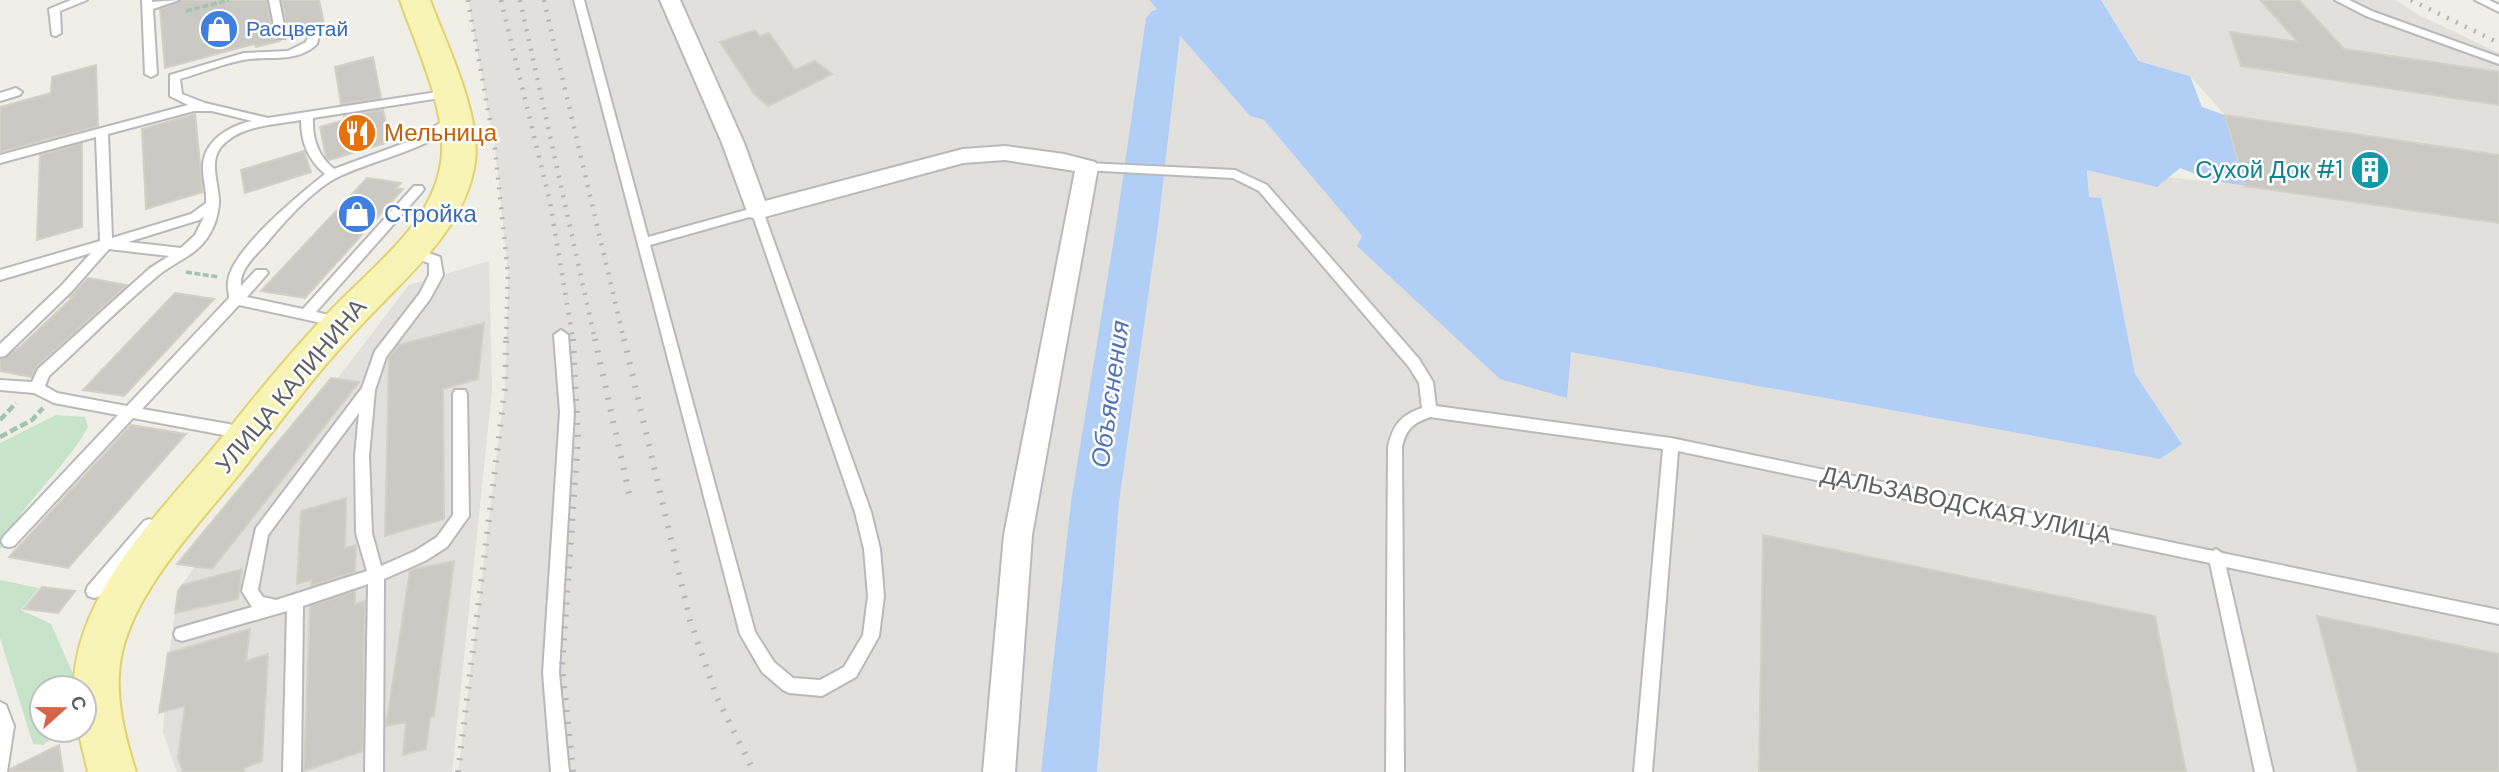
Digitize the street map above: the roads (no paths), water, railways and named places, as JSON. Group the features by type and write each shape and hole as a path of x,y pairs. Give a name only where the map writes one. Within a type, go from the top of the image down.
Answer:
{"main road":[{"name":"УЛИЦА КАЛИНИНА","path":"112,772 102,742 97,693 99,653 113,616 181,516 319,344 333,320 408,251 431,224 451,192 459,158 451,106 415,0"}],"street":[{"path":"670,0 733,143 757,211 963,156 1005,153 1087,167 1017,535 1010,596 1008,674 999,772"}],"lane":[{"path":"56,33 54,9 82,0"},
{"path":"151,74 147,3 174,0"},
{"path":"274,0 281,36"},
{"path":"579,0 643,243 748,634 768,667 789,685 822,688 850,672 872,636 876,596 872,550 863,512 757,211 643,243"},
{"path":"2340,0 2370,14 2499,61"},
{"path":"2480,0 2499,9"},
{"path":"272,122 176,96 174,77 255,55 291,55 311,44 315,31"},
{"path":"0,97 16,92"},
{"path":"0,159 207,106"},
{"path":"207,106 225,134"},
{"path":"37,388 43,373 158,268 186,253 206,229 213,204 208,160 217,142 225,134 249,125 307,115 451,106"},
{"path":"236,299 234,280 242,263 282,216 333,174 404,149 451,106"},
{"path":"307,115 308,139 319,165 333,174"},
{"path":"0,352 66,289 106,244 102,131"},
{"path":"1087,167 1235,174 1263,188 1414,363 1426,382 1430,411 1410,417 1399,428 1395,447 1395,772"},
{"path":"305,315 418,189"},
{"path":"0,275 195,217 213,204"},
{"path":"106,244 186,253"},
{"path":"374,772 376,575 364,533 362,456 368,390 380,355 425,296 436,275 435,260 408,251"},
{"path":"9,541 261,273"},
{"path":"236,299 333,320"},
{"path":"0,386 37,388 54,398 128,412 234,425 333,320"},
{"path":"561,335 567,412 551,673 561,772"},
{"path":"276,607 258,603 250,590 261,533 368,390"},
{"path":"182,634 295,602 376,575 420,556 442,542 461,516 460,394"},
{"name":"ДАЛЬЗАВОДСКАЯ УЛИЦА","path":"1430,411 1671,444 2499,617"},
{"path":"1643,772 1671,444"},
{"path":"94,591 159,513"},
{"path":"2216,556 2264,772"},
{"path":"292,772 295,602"},
{"path":"0,710 6,726 0,769"}],"water":[{"path":"1149,0 2101,0 2139,61 2190,76 2202,107 2225,115 2499,155 2499,223 2213,181 2180,168 2157,187 2087,170 2089,197 2101,198 2135,374 2182,444 2160,459 1571,352 1567,398 1500,379 1357,246 1362,236 1264,120 1250,116"}],"waterway":[{"name":"Объяснения","path":"1069,772 1095,502 1137,226 1164,18"}],"railway":[{"path":"468,0 495,149 508,274 506,340"},
{"path":"501,0 550,202 573,340"},
{"path":"520,0 595,340"},
{"path":"544,0 624,340"},
{"path":"2411,0 2499,43"},
{"path":"458,772 505,388 506,339"},
{"path":"573,339 578,439 562,666 573,772"},
{"path":"595,339 630,498"},
{"path":"624,339 690,620 717,698 754,772"}],"place":[{"name":"Расцветай","path":"219,29"},
{"name":"Мельница","path":"357,133"},
{"name":"Сухой Док #1","path":"2370,170"},
{"name":"Стройка","path":"357,214"}]}
